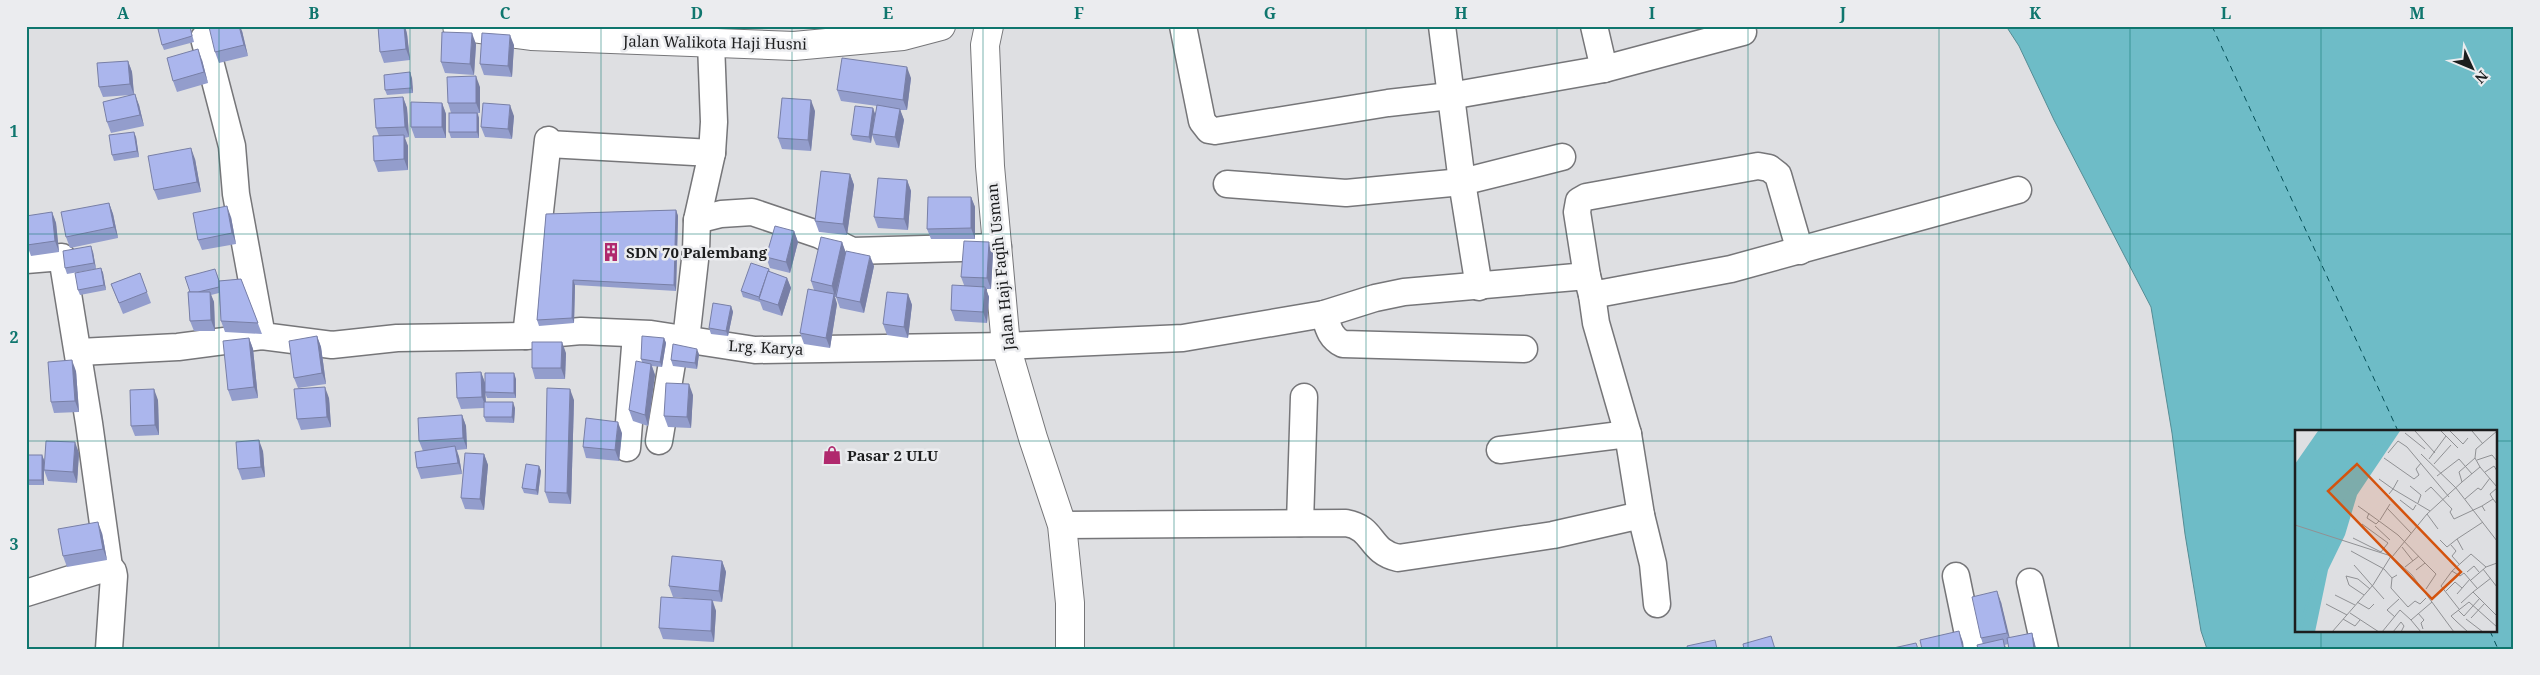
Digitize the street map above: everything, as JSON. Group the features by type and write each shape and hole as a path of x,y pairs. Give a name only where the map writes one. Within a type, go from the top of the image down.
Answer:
{"street":[{"name":"Jalan Walikota Haji Husni","path":"457,26 531,36 794,46 903,36 941,26"},
{"path":"1183,26 1202,121 1209,130 1215,131 1388,103 1450,96 1604,69 1743,32"},
{"path":"1442,26 1462,182 1480,286"},
{"path":"1594,26 1604,69"},
{"name":"Jalan Haji Faqih Usman","path":"991,27 985,45 991,176 1006,346 1033,438 1062,525 1070,603 1070,649"},
{"path":"204,38 232,146 236,194 262,336"},
{"path":"659,441 681,339 696,251 697,220 712,153 714,122 711,43"},
{"path":"526,336 548,142 712,153"},
{"path":"1227,184 1346,193 1462,182 1562,157"},
{"path":"1657,604 1653,564 1641,515 1628,434 1596,324 1577,212 1580,201 1586,197 1748,166 1769,168 1778,175 1800,251"},
{"name":"Lrg. Karya","path":"79,352 178,347 262,336 332,345 397,338 526,336 581,331 636,334 755,350 1006,346 1183,338 1324,314 1352,304 1404,292 1480,286 1590,286 1731,269 2018,190"},
{"path":"697,220 721,214 752,212 820,235 852,251 998,247"},
{"path":"26,260 62,257 79,352 109,567 113,571 114,576 109,649"},
{"path":"1324,314 1330,333 1343,344 1524,350"},
{"path":"627,448 636,334"},
{"path":"1300,523 1304,397"},
{"path":"1500,450 1628,434"},
{"path":"1062,525 1356,524 1364,529 1380,552 1398,558 1553,534 1641,515"},
{"path":"26,593 109,567"},
{"path":"1940,638 1969,640 1956,576"},
{"path":"2030,582 2045,649"}],"water":[{"path":"2006,26 2514,26 2514,649 2207,649 2201,631 2185,534 2172,433 2151,307 2054,120 2019,46"}],"building":[{"path":"168,26 190,26 192,36 162,45 158,29"},
{"path":"239,26 244,45 215,52 209,27"},
{"path":"378,26 404,26 406,49 380,52"},
{"path":"442,32 472,33 470,64 441,62"},
{"path":"482,33 510,35 508,66 480,64"},
{"path":"198,49 204,72 173,81 167,58"},
{"path":"842,58 907,67 903,100 837,90"},
{"path":"128,61 130,84 99,87 97,63"},
{"path":"410,72 411,88 385,90 384,75"},
{"path":"476,76 476,103 448,103 447,77"},
{"path":"135,94 140,115 107,122 103,102"},
{"path":"403,97 405,127 376,128 374,99"},
{"path":"782,98 811,100 808,140 778,138"},
{"path":"411,102 442,103 442,127 411,127"},
{"path":"483,103 510,105 508,129 481,127"},
{"path":"877,105 900,109 895,137 872,134"},
{"path":"855,106 873,108 869,137 851,135"},
{"path":"449,113 477,113 477,132 449,132"},
{"path":"134,132 137,151 112,155 109,135"},
{"path":"404,135 404,159 374,161 373,136"},
{"path":"191,148 197,182 154,190 148,156"},
{"path":"821,171 850,174 843,224 815,221"},
{"path":"878,178 907,180 904,219 874,217"},
{"path":"928,197 971,197 971,228 927,229"},
{"path":"109,203 114,227 66,237 61,212"},
{"path":"227,206 232,233 198,240 193,213"},
{"name":"SDN 70 Palembang","path":"676,210 674,285 573,280 572,318 537,320 546,214"},
{"path":"52,212 55,241 27,245 26,216"},
{"path":"775,226 794,231 786,262 766,257"},
{"path":"821,237 842,242 832,286 811,281"},
{"path":"964,241 989,242 987,278 961,277"},
{"path":"91,246 94,263 65,268 63,251"},
{"path":"846,251 870,256 860,302 836,297"},
{"path":"751,263 769,269 759,297 741,291"},
{"path":"101,268 104,285 78,290 75,273"},
{"path":"215,269 219,287 190,292 185,277"},
{"path":"768,271 787,278 778,305 759,299"},
{"path":"140,273 147,292 119,303 111,284"},
{"path":"241,279 258,323 221,321 219,281"},
{"path":"952,285 985,287 983,312 951,310"},
{"path":"808,289 834,294 826,338 800,333"},
{"path":"188,292 210,292 211,320 190,321"},
{"path":"887,292 908,294 904,327 883,324"},
{"path":"713,303 731,306 726,331 709,328"},
{"path":"317,336 322,373 294,378 289,341"},
{"path":"642,336 664,338 660,362 641,359"},
{"path":"249,338 254,387 228,390 223,341"},
{"path":"532,342 562,342 561,368 532,368"},
{"path":"673,344 697,349 695,363 671,360"},
{"path":"72,360 75,401 51,402 48,362"},
{"path":"636,361 651,364 645,415 629,410"},
{"path":"481,372 482,397 457,398 456,373"},
{"path":"485,373 514,373 514,393 485,392"},
{"path":"666,383 689,384 687,417 664,416"},
{"path":"325,387 327,417 297,419 294,389"},
{"path":"547,388 570,389 567,493 545,492"},
{"path":"154,389 155,425 131,426 130,390"},
{"path":"484,402 513,402 512,417 484,417"},
{"path":"462,415 463,438 419,441 418,418"},
{"path":"586,418 618,422 615,450 583,447"},
{"path":"259,440 261,467 238,469 236,442"},
{"path":"46,441 75,442 73,472 44,470"},
{"path":"455,446 458,463 417,468 415,452"},
{"path":"465,453 484,454 480,499 461,498"},
{"path":"26,455 42,455 42,480 26,480"},
{"path":"526,464 539,466 536,490 522,488"},
{"path":"98,522 103,549 63,556 58,529"},
{"path":"672,556 722,561 719,591 669,586"},
{"path":"1997,591 2007,633 1981,638 1972,597"},
{"path":"661,597 712,600 711,631 659,628"},
{"path":"1959,631 1963,649 1922,649 1920,640"},
{"path":"2032,633 2034,649 2009,649 2007,638"},
{"path":"1771,636 1775,649 1744,649 1743,644"},
{"path":"2003,639 2005,649 1978,649 1977,645"},
{"path":"1715,640 1717,649 1688,649 1687,646"},
{"path":"1916,643 1918,649 1889,649"}],"ferry route":[{"path":"2212,26 2398,430"},
{"path":"2490,632 2498,649"}],"place":[{"name":"SDN 70 Palembang","path":"611,252"},
{"name":"Pasar 2 ULU","path":"832,455"}]}
